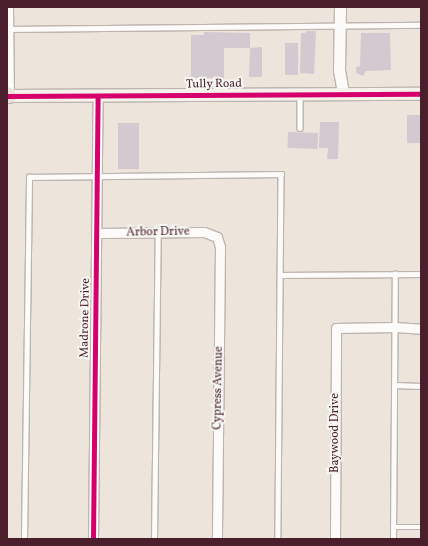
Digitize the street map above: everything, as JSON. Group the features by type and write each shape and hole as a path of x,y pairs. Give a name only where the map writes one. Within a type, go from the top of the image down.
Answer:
{"main road":[{"name":"Tully Road","path":"8,95 98,97 343,93 421,94"}],"street":[{"path":"8,7 8,95"},
{"path":"340,7 338,70 343,93"},
{"name":"Madrone Drive","path":"93,539 98,97"},
{"name":"Arbor Drive","path":"97,233 204,232 217,237"},
{"name":"Cypress Avenue","path":"217,237 220,247 217,539"},
{"path":"395,327 421,329"},
{"name":"Baywood Drive","path":"335,539 336,328 395,327"}],"lane":[{"path":"8,29 421,25"},
{"path":"300,94 300,128"},
{"path":"24,539 29,177 281,174 278,539"},
{"path":"154,539 158,233"},
{"path":"393,539 395,274"},
{"path":"281,275 421,274"},
{"path":"394,385 421,386"},
{"path":"393,527 421,527"}],"building":[{"path":"306,31 316,31 314,74 300,73 301,33 305,33"},
{"path":"204,32 250,33 250,48 224,48 224,78 191,78 191,35 204,35"},
{"path":"361,33 390,33 391,70 366,71 363,76 356,73 356,67 360,66"},
{"path":"285,43 298,43 298,75 285,75"},
{"path":"262,47 262,77 249,77 250,48"},
{"path":"407,115 421,115 421,143 407,143"},
{"path":"320,122 339,122 338,159 327,159 328,148 319,148"},
{"path":"118,123 139,123 139,169 118,169"},
{"path":"288,132 318,133 317,149 287,148"}],"cycle path":[{"path":"7,96 421,94"},
{"path":"93,539 98,97"}]}
